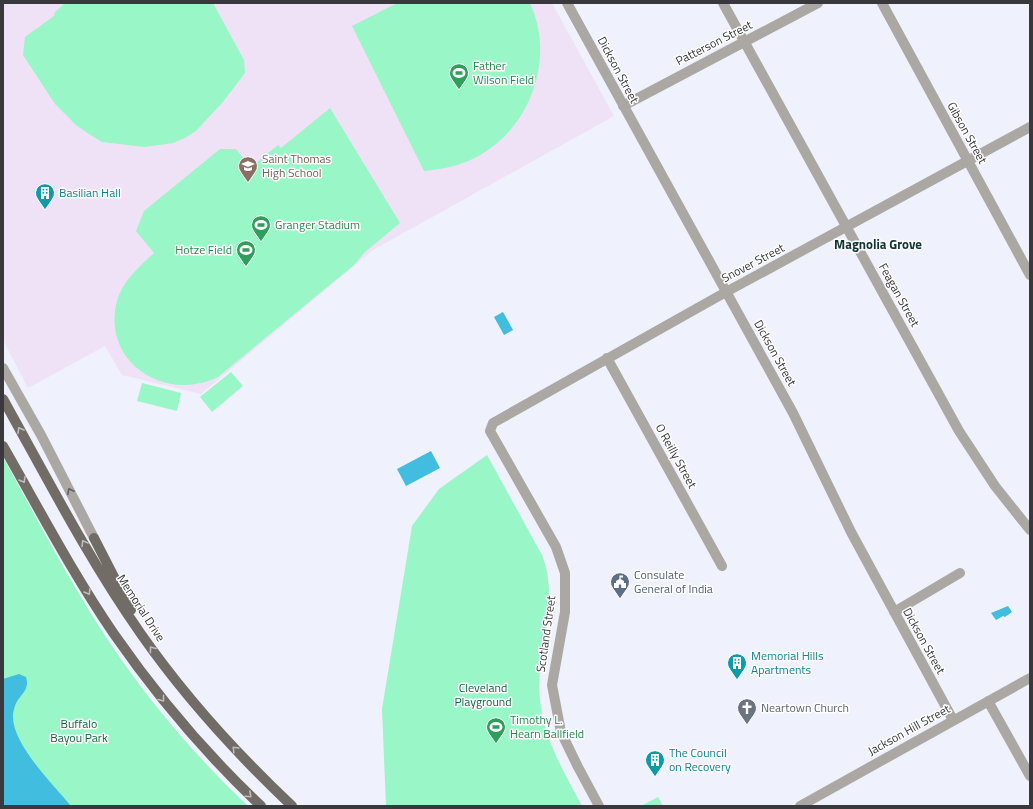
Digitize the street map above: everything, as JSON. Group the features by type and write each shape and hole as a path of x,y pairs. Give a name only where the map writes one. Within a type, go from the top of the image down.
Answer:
{"main road":[{"name":"Memorial Drive","path":"3,399 83,541 142,636 189,698 232,747 292,806"},
{"path":"3,446 88,593 139,669 173,713 212,757 261,806"},
{"path":"94,538 127,601 142,636"}],"street":[{"name":"Dickson Street","path":"567,3 793,413 850,532 953,720"},
{"name":"Feagan Street","path":"723,3 959,431 995,486 1030,530"},
{"name":"Patterson Street","path":"623,106 818,3"},
{"name":"Gibson Street","path":"882,3 1030,275"},
{"name":"Snover Street","path":"490,426 493,422 726,292 1030,127"},
{"name":"O Reilly Street","path":"607,358 722,566"},
{"path":"3,368 41,435 94,538"},
{"name":"Scotland Street","path":"490,426 490,431 556,547 565,573 565,612 552,685 561,732 576,764 599,806"},
{"path":"894,612 960,573"},
{"name":"Jackson Hill Street","path":"800,806 1030,678"},
{"path":"988,701 1030,776"}],"shaded area":[{"name":"Saint Thomas High School","path":"3,3 552,3 614,116 373,250 201,394 122,375 105,346 28,388 3,340"}],"green space":[{"path":"65,3 213,3 244,60 245,73 222,103 196,131 185,138 173,143 144,147 102,142 76,125 55,104 23,55 25,37 54,16 55,12"},
{"name":"Father Wilson Field","path":"397,3 530,3 537,24 540,45 539,67 534,88 526,107 514,125 499,141 475,158 454,166 424,171 352,26"},
{"name":"Granger Stadium","path":"330,108 400,223 365,252 354,265 218,377 198,384 178,385 159,380 142,372 128,359 119,342 115,323 117,301 123,287 132,274 154,253 136,231 144,211 220,149 236,149 251,167 278,145 281,148"},
{"path":"231,372 243,386 212,412 200,397"},
{"path":"142,383 181,393 177,411 137,401"},
{"name":"Cleveland Playground","path":"487,455 542,555 547,573 549,591 548,609 539,682 542,714 550,742 582,806 386,806 382,709 412,526 439,489"},
{"name":"Buffalo Bayou Park","path":"3,457 79,593 121,660 190,747 248,806 3,806"},
{"path":"658,797 663,806 641,806"}],"water":[{"path":"503,312 513,330 504,335 494,317"},
{"path":"431,451 440,468 406,486 397,469"},
{"path":"1008,606 1012,612 1005,617 1003,616 996,620 991,613"},
{"path":"19,674 26,677 27,686 14,709 13,721 17,733 24,747 43,774 71,806 5,806 3,802 3,679"}],"place":[{"name":"Father Wilson Field","path":"459,90"},
{"name":"Saint Thomas High School","path":"248,183"},
{"name":"Basilian Hall","path":"45,210"},
{"name":"Granger Stadium","path":"261,242"},
{"name":"Hotze Field","path":"246,267"},
{"name":"Consulate General of India","path":"620,599"},
{"name":"Memorial Hills Apartments","path":"737,680"},
{"name":"Neartown Church","path":"747,725"},
{"name":"Timothy L. Hearn Ballfield","path":"496,744"},
{"name":"The Council on Recovery","path":"655,777"}],"district":[{"name":"Magnolia Grove","path":"878,244"}]}
